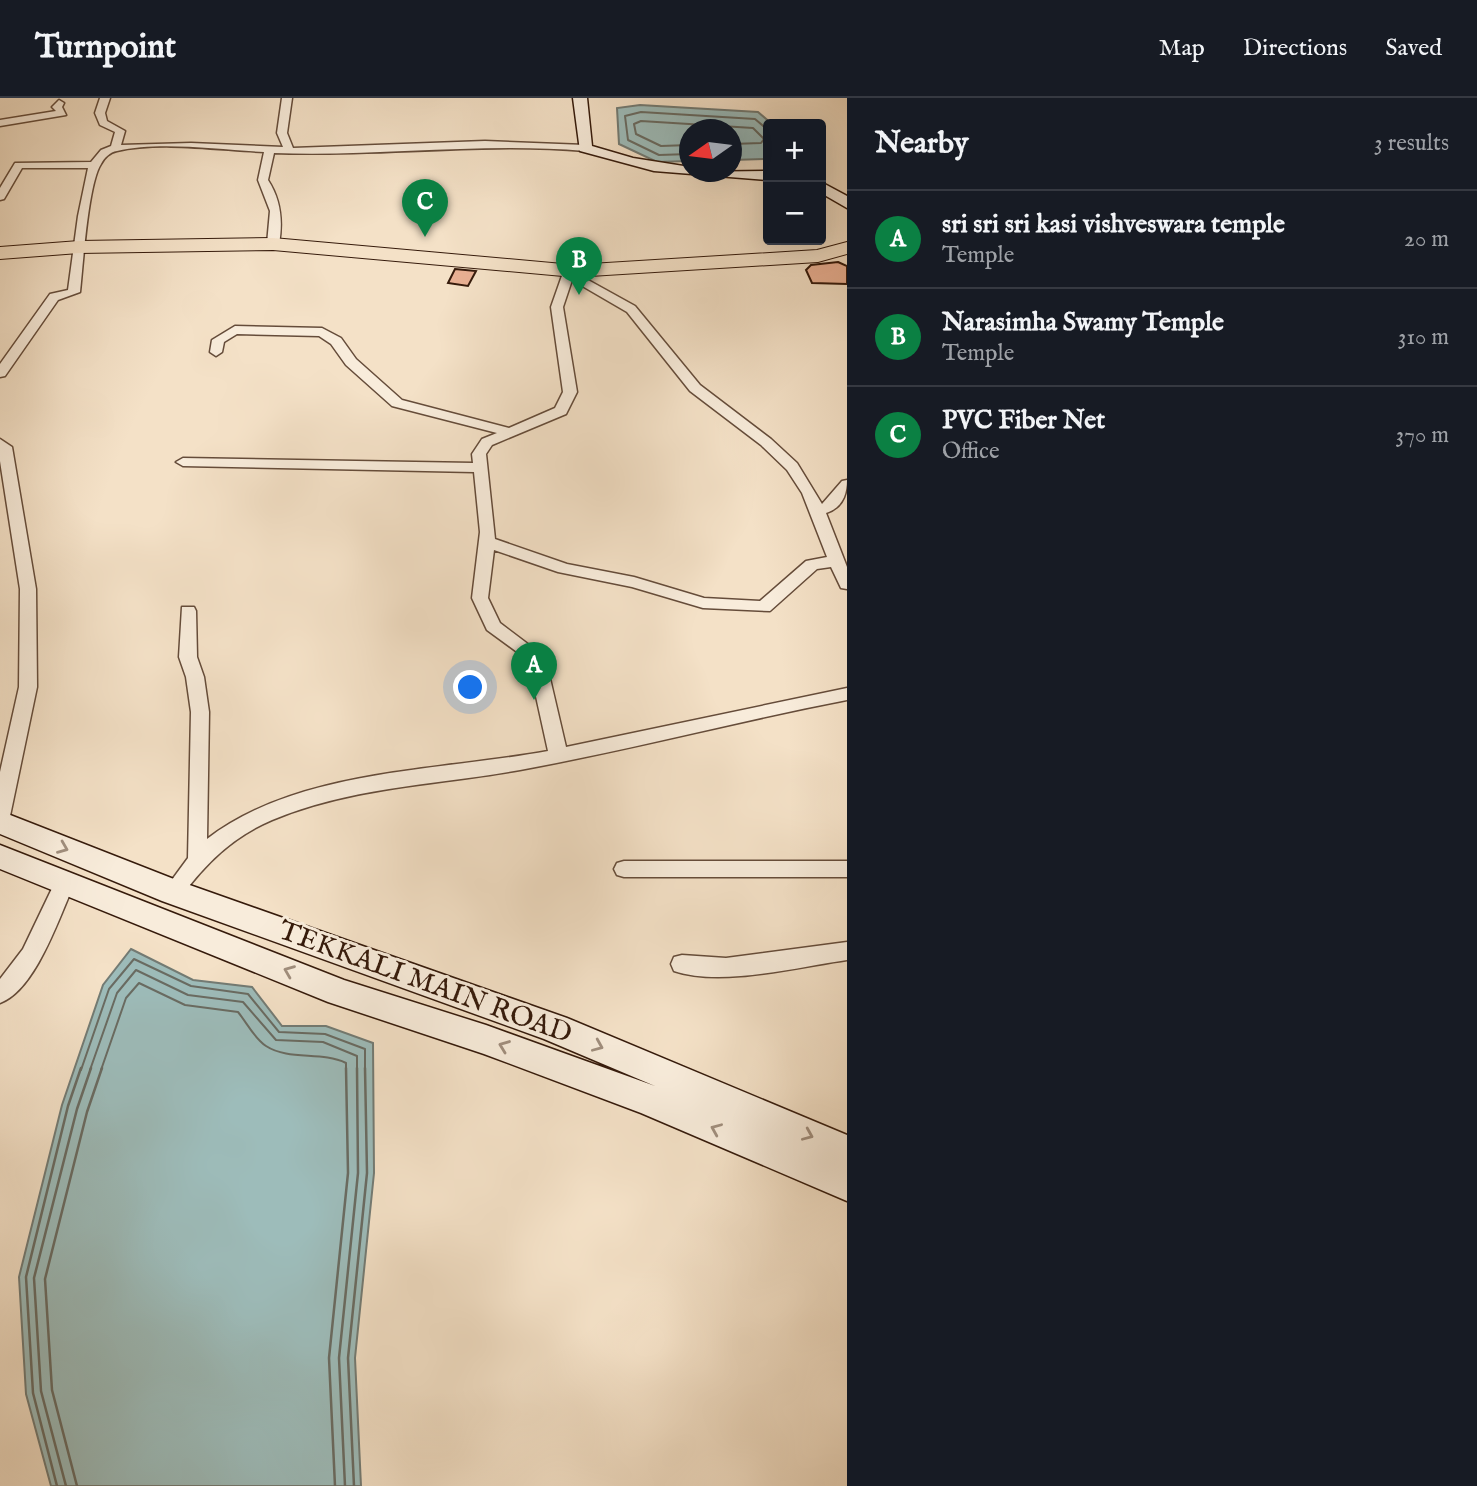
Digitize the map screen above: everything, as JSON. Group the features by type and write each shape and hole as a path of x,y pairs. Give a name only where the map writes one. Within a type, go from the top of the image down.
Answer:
{"main road":[{"path":"580,98 585,148 622,162 678,173 763,176"},
{"path":"826,190 847,203"},
{"path":"0,253 79,247 273,244 569,270 818,257 847,248"},
{"name":"TEKKALI MAIN ROAD","path":"0,822 173,892 555,1028 847,1152"},
{"name":"TEKKALI MAIN ROAD","path":"0,857 339,992 486,1040 650,1101 847,1183"}],"street":[{"path":"105,98 100,113 103,123 120,131 114,148"},
{"path":"287,98 282,134 289,151"},
{"path":"0,122 63,113 57,107 58,103"},
{"path":"0,373 54,297 74,292 94,165 105,152 114,148 177,145 289,151 541,143 585,148"},
{"path":"269,150 263,180 272,191 278,226 273,244"},
{"path":"0,197 19,165 94,165"},
{"path":"558,755 536,657 493,626 480,598 487,542 480,454 487,442 561,411 570,392 557,307 569,270 580,282 617,298 631,308 695,388 778,453 794,469 816,511 847,584"},
{"path":"216,352 218,340 235,330 322,332 336,341 351,362 397,403 510,432"},
{"path":"0,443 5,447 28,589 28,687 0,816"},
{"path":"183,463 481,468"},
{"path":"816,511 830,507 847,484"},
{"path":"487,542 564,568 634,582 703,603 764,607 812,565 835,561"},
{"path":"188,611 188,657 195,677 200,712 197,858"},
{"path":"173,892 197,858 218,840 263,816 289,806 332,794 558,755 847,694"},
{"path":"624,869 847,869"},
{"path":"0,993 14,981 33,951 65,882"},
{"path":"682,964 726,967 847,951"}],"water":[{"path":"640,105 758,112 766,119 763,119 763,159 742,160 742,119 679,119 679,161 657,162 619,144 617,108"},
{"path":"131,949 193,980 252,987 282,1026 326,1026 373,1043 374,1173 355,1358 361,1486 51,1486 26,1394 19,1277 62,1105 103,985"}],"building":[{"path":"838,262 847,266 847,284 812,283 806,270 811,265"},
{"path":"455,269 476,271 468,286 448,283"}],"place":[{"name":"PVC Fiber Net","path":"425,237"},
{"name":"Narasimha Swamy Temple","path":"579,295"},
{"name":"sri sri sri kasi vishveswara temple","path":"534,700"}]}
